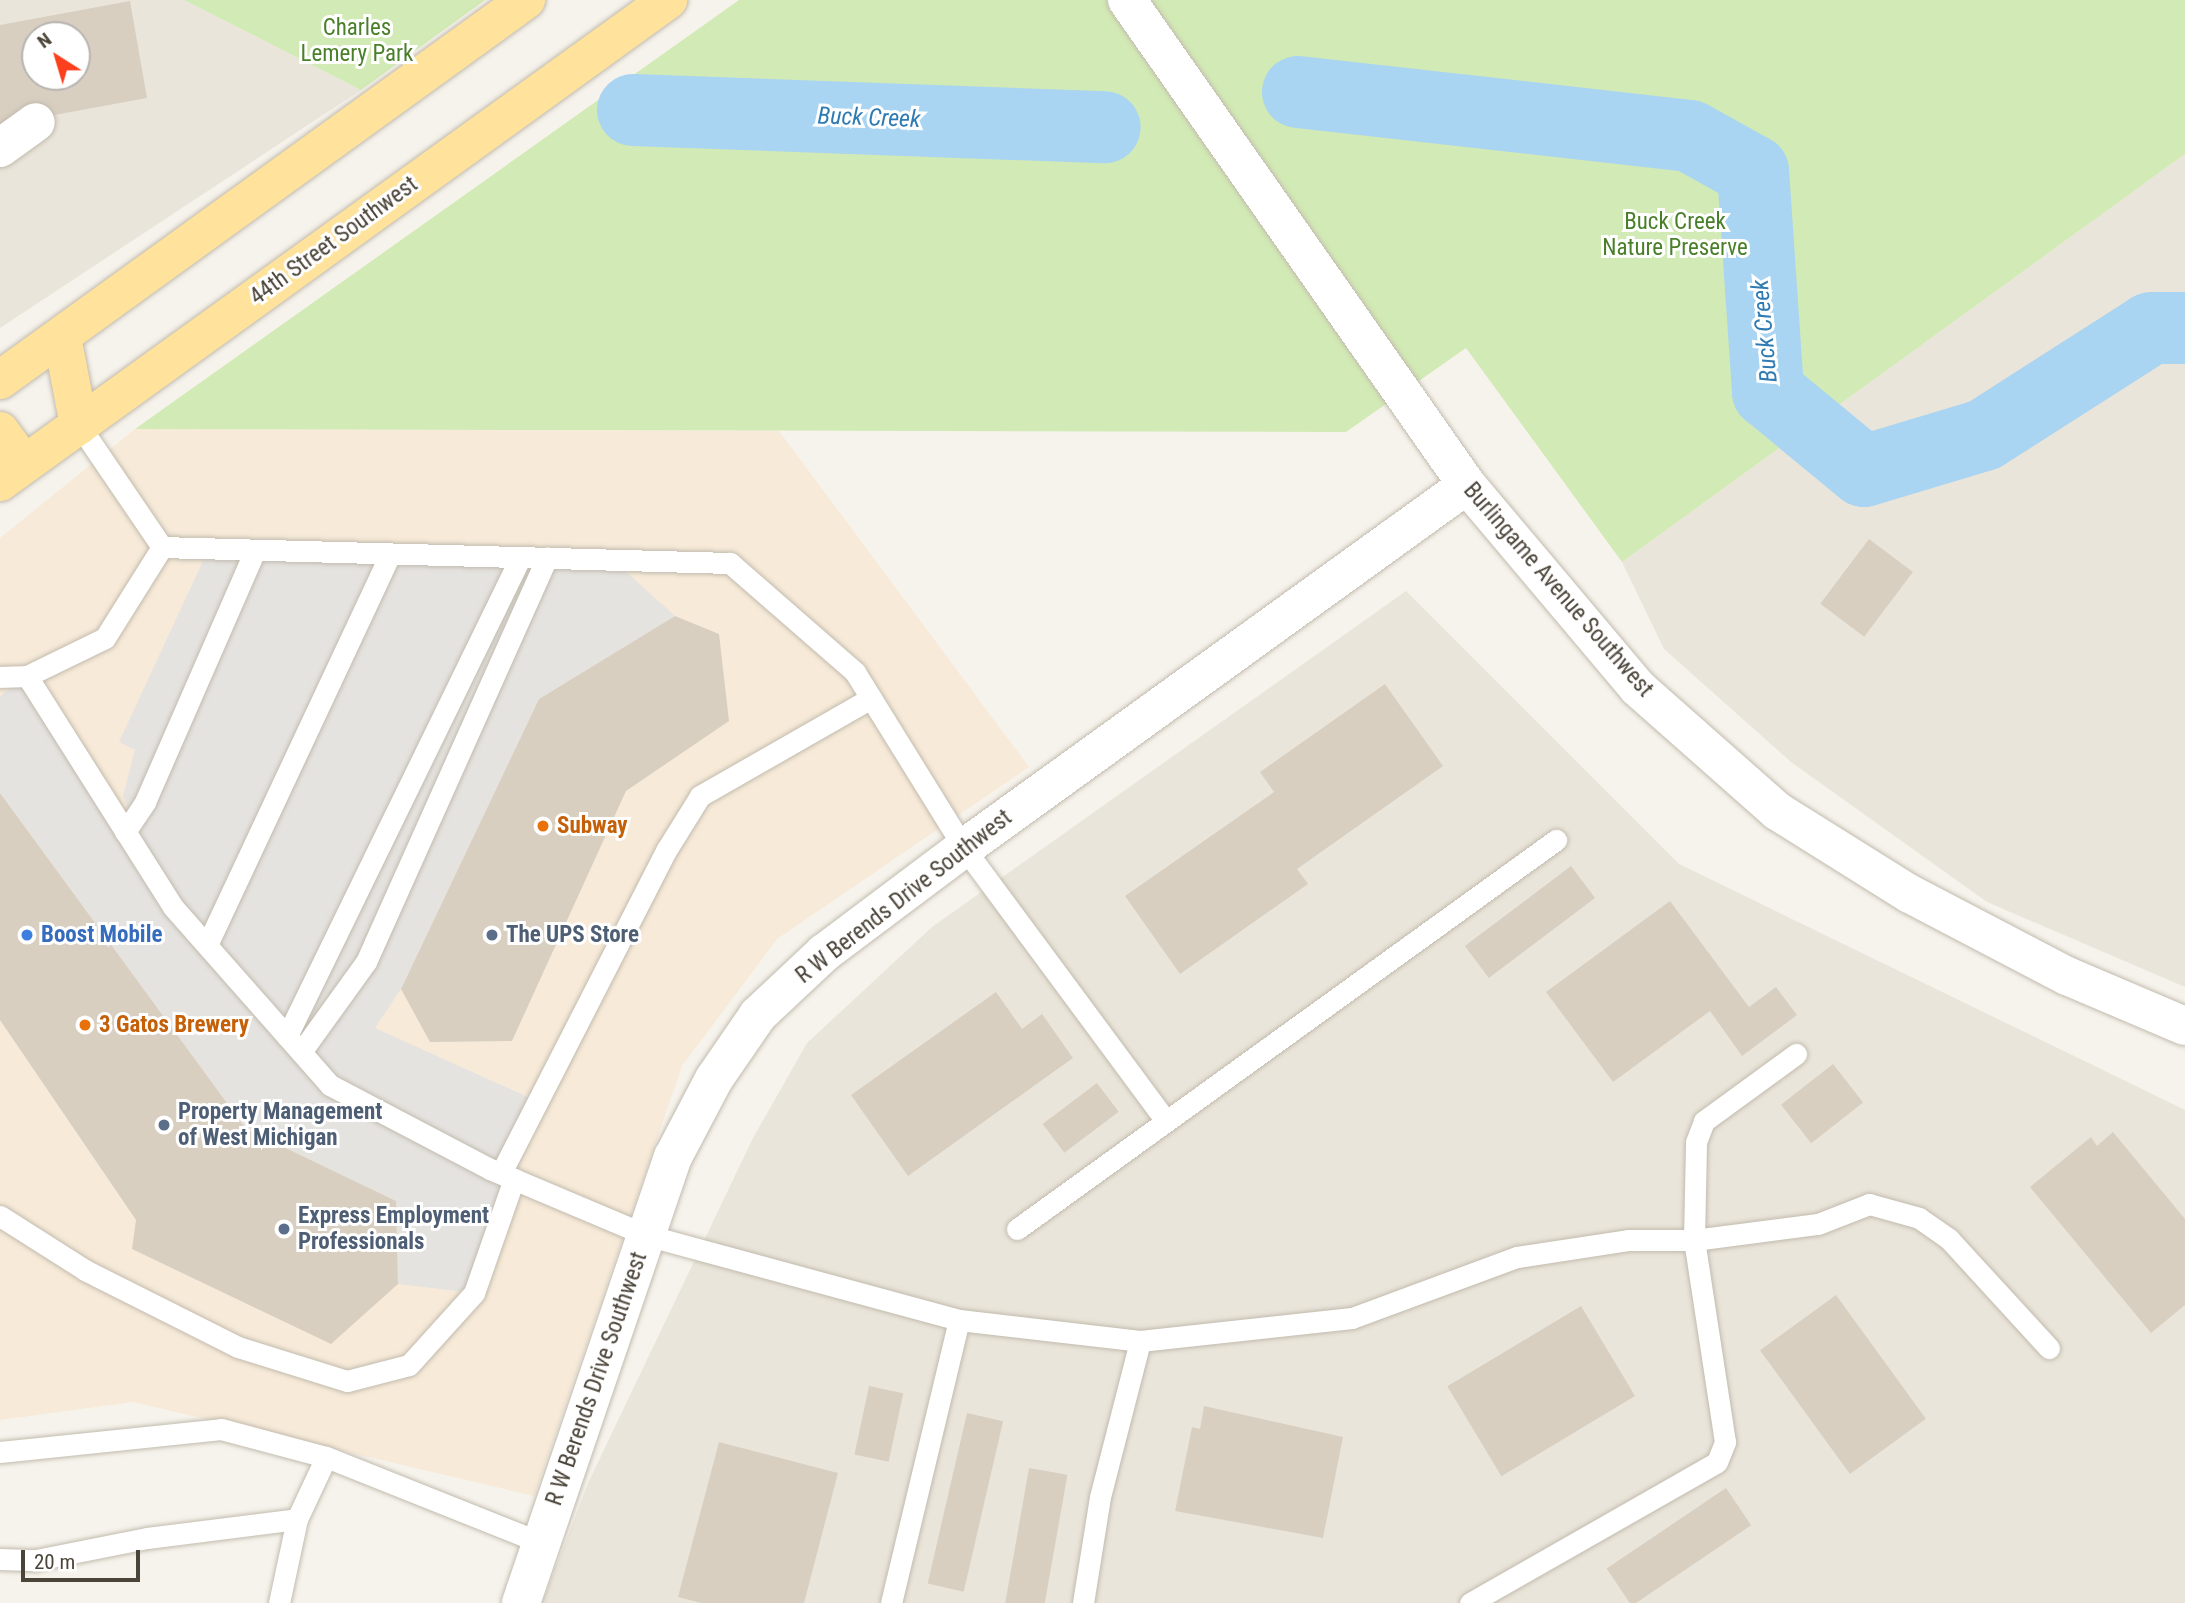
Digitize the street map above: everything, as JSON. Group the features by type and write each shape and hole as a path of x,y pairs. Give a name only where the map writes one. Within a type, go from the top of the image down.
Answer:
{"main road":[{"path":"0,380 526,0"},
{"name":"44th Street Southwest","path":"12,473 668,0"},
{"path":"62,337 79,425"},
{"path":"0,431 12,473"}],"street":[{"name":"Burlingame Avenue Southwest","path":"1127,0 1467,485 1638,688 1777,811 1923,901 2067,976 2185,1026"},
{"path":"0,148 36,122"},
{"name":"R W Berends Drive Southwest","path":"521,1603 673,1157 714,1079 758,1015 824,953 964,848 1467,485"}],"lane":[{"path":"79,425 162,547"},
{"path":"162,547 730,563 855,672 964,848 1166,1121"},
{"path":"0,677 27,676 105,638 162,547"},
{"path":"125,832 145,802 255,550"},
{"path":"207,945 390,554"},
{"path":"294,1044 520,558"},
{"path":"294,1044 366,962 547,558"},
{"path":"27,676 173,907 330,1085 507,1176 646,1235 959,1320 1140,1341 1352,1318 1517,1257 1628,1240 1694,1240 1818,1224 1869,1204 1919,1217 1949,1239 2049,1348"},
{"path":"0,1216 85,1270 238,1347 347,1381 409,1365 474,1293 507,1176 667,849 700,796 871,698"},
{"path":"1017,1229 1556,840"},
{"path":"1470,1603 1717,1462 1725,1442 1694,1240 1696,1142 1704,1121 1796,1054"},
{"path":"891,1603 959,1320"},
{"path":"1083,1603 1100,1497 1140,1341"},
{"path":"0,1452 221,1429 326,1457 542,1542"},
{"path":"279,1603 297,1519 326,1457"},
{"path":"0,1559 36,1560 147,1538 297,1519"}],"shaded area":[{"path":"0,0 184,0 361,90 0,328"},
{"path":"2185,154 2185,987 1987,902 1791,762 1664,649 1622,562"},
{"path":"135,429 779,431 1029,767 777,939 682,1066 534,1496 133,1402 0,1420 0,538"},
{"path":"209,548 613,560 675,616 539,699 401,989 375,1028 541,1103 474,1293 398,1284 396,1201 246,1129 0,793 0,696 27,676 165,890 123,796 135,750 119,742"},
{"path":"1406,591 1679,864 2185,1110 2185,1603 542,1603 589,1481 753,1138 807,1043 932,927"}],"green space":[{"name":"Charles Lemery Park","path":"184,0 485,0 361,90"},
{"name":"Buck Creek Nature Preserve","path":"739,0 2185,0 2185,154 1622,562 1466,348 1346,432 135,429"}],"building":[{"path":"130,1 147,98 0,125 0,25 21,21 21,91 91,91 91,21 22,21"},
{"path":"1869,539 1913,572 1864,637 1820,604"},
{"path":"675,616 719,634 729,721 626,791 512,1041 430,1042 401,989 539,699"},
{"path":"1385,684 1443,766 1297,869 1308,884 1180,974 1125,896 1274,792 1260,772"},
{"path":"0,793 246,1129 396,1201 398,1284 331,1344 132,1249 136,1220 0,1020"},
{"path":"1571,866 1595,898 1489,978 1465,946"},
{"path":"1670,901 1749,1007 1776,987 1797,1015 1742,1056 1710,1011 1613,1082 1546,992"},
{"path":"996,992 1022,1029 1042,1014 1073,1058 908,1176 851,1095"},
{"path":"1833,1064 1863,1103 1811,1143 1781,1105"},
{"path":"1097,1083 1119,1112 1064,1153 1043,1124"},
{"path":"2113,1132 2185,1219 2185,1305 2151,1333 2030,1187 2091,1137 2097,1146"},
{"path":"1836,1295 1926,1419 1850,1474 1760,1350"},
{"path":"1581,1306 1635,1396 1501,1476 1447,1386"},
{"path":"869,1386 903,1393 889,1462 854,1454"},
{"path":"1204,1406 1343,1437 1323,1538 1175,1511 1192,1427 1200,1429"},
{"path":"967,1413 1003,1421 964,1592 928,1584"},
{"path":"719,1442 838,1473 804,1603 701,1603 678,1597"},
{"path":"1029,1468 1067,1475 1045,1603 1005,1603"},
{"path":"1726,1488 1751,1525 1636,1603 1630,1603 1607,1569"}],"waterway":[{"name":"Buck Creek","path":"1298,92 1690,136 1753,171 1768,392 1864,471 1984,435 2151,328 2185,328"},
{"name":"Buck Creek","path":"633,110 1105,127"}],"place":[{"name":"Subway","path":"543,826"},
{"name":"Boost Mobile","path":"27,935"},
{"name":"The UPS Store","path":"492,935"},
{"name":"3 Gatos Brewery","path":"85,1025"},
{"name":"Property Management of West Michigan","path":"164,1125"},
{"name":"Express Employment Professionals","path":"284,1229"}]}
